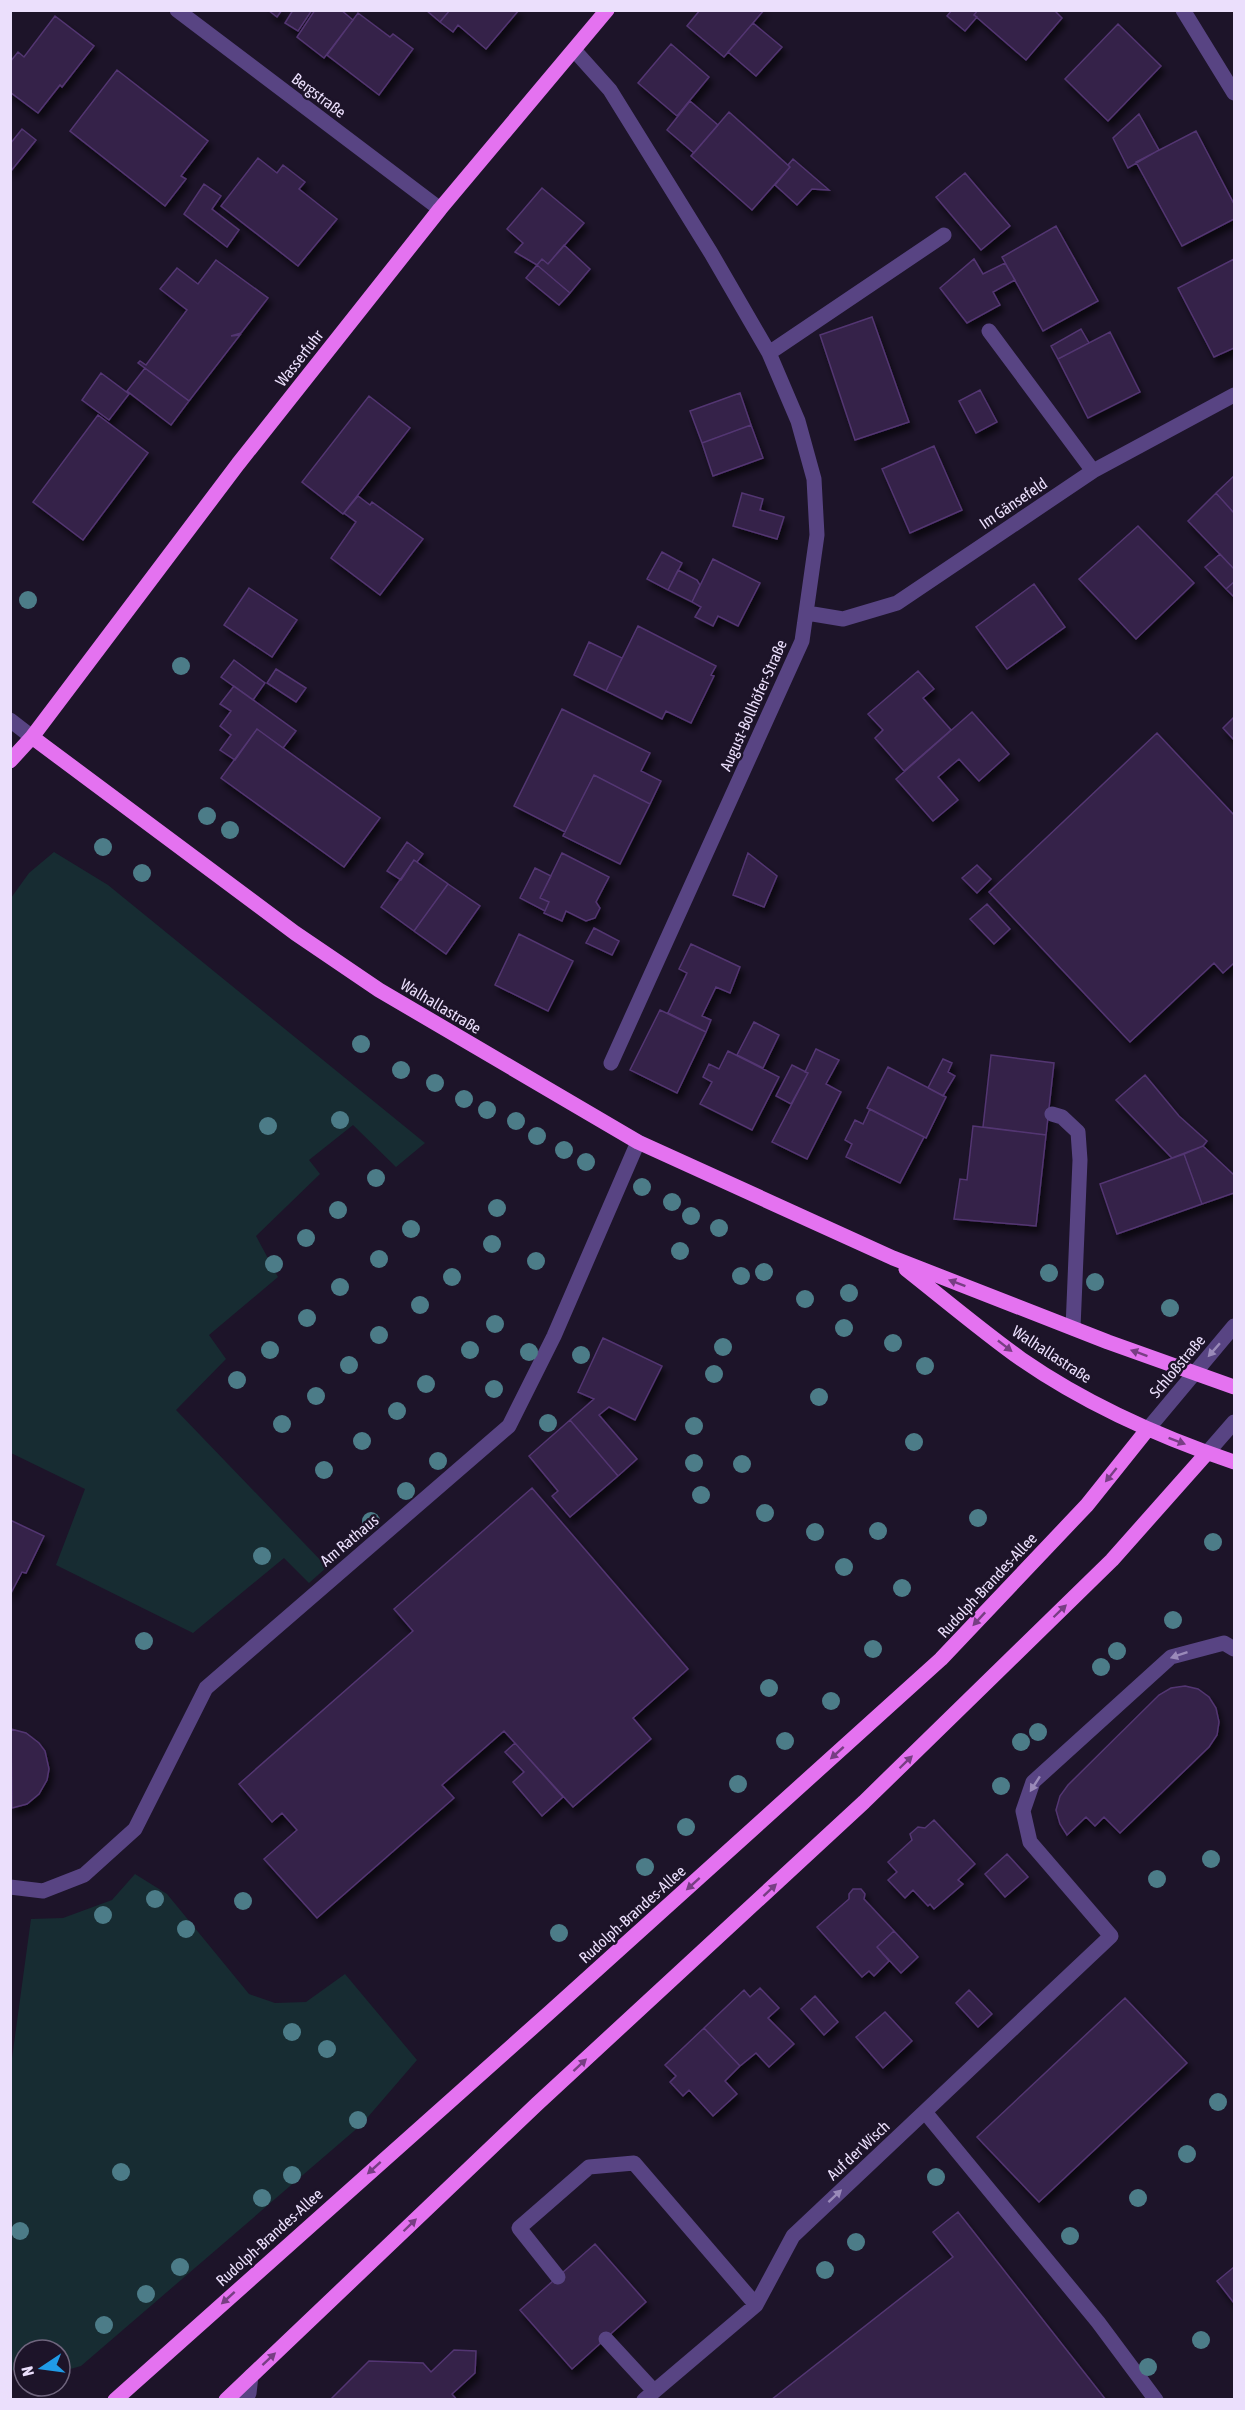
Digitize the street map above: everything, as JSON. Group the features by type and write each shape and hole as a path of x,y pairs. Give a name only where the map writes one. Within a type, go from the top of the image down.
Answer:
{"main road":[{"name":"Wasserfuhr","path":"10,761 32,737 238,464 440,209 575,51 607,10"},
{"name":"Walhallastraße","path":"32,737 295,933 379,990 638,1142 893,1258 1234,1387"},
{"name":"Walhallastraße","path":"893,1258 1021,1359 1072,1390 1147,1430 1234,1462"},
{"name":"Rudolph-Brandes-Allee","path":"115,2400 941,1659 1087,1505 1147,1430"},
{"path":"226,2400 537,2104 864,1802 1112,1560 1207,1453"}],"street":[{"name":"Bergstraße","path":"177,10 440,209"},
{"path":"1183,10 1234,93"},
{"name":"August-Bollhöfer-Straße","path":"575,51 610,90 711,253 769,353 798,421 814,479 817,535 802,641 612,1063"},
{"path":"769,353 944,235"},
{"path":"989,331 1093,471"},
{"name":"Im Gänsefeld","path":"807,613 843,619 897,603 1093,471 1234,395"},
{"name":"Walhallastraße","path":"10,720 32,737"},
{"path":"1052,1114 1062,1117 1078,1132 1080,1160 1073,1328"},
{"name":"Am Rathaus","path":"10,1887 43,1891 84,1875 135,1829 206,1688 509,1426 554,1336 638,1142"},
{"name":"Schloßstraße","path":"1147,1430 1234,1326"},
{"path":"1207,1453 1234,1422"},
{"name":"Auf der Wisch","path":"649,2395 756,2305 793,2236 1112,1936 1030,1842 1023,1811 1033,1782 1171,1657 1224,1643 1234,1649"},
{"path":"925,2112 1098,2322 1156,2400"},
{"path":"558,2277 519,2228 589,2167 633,2163 756,2305"},
{"path":"606,2339 649,2395"},
{"path":"246,2400 251,2376"}],"shaded area":[{"path":"54,852 108,885 425,1143 396,1167 353,1125 309,1160 320,1174 256,1236 278,1277 209,1335 226,1359 176,1410 327,1567 309,1583 284,1558 193,1633 56,1565 85,1489 11,1453 11,898 29,873"},
{"path":"135,1874 167,1894 249,1994 275,2003 306,2002 345,1974 417,2060 361,2125 81,2366 72,2369 72,2338 12,2338 11,2370 10,2073 31,1919 63,1918 112,1900"}],"building":[{"path":"268,10 282,10 277,17"},
{"path":"293,10 312,10 298,31 285,23"},
{"path":"315,10 341,10 353,20 324,58 297,37"},
{"path":"426,10 450,10 440,22"},
{"path":"450,10 519,10 486,49 458,25 453,32 440,22"},
{"path":"700,10 764,10 724,57 687,26"},
{"path":"952,10 978,10 974,15 977,17 965,31 947,16"},
{"path":"978,10 1054,10 1062,18 1026,60 974,15"},
{"path":"358,13 390,37 393,34 413,49 379,95 327,55"},
{"path":"55,16 94,46 38,113 10,92 10,62 18,52 24,57"},
{"path":"753,23 782,47 756,76 728,52"},
{"path":"1118,24 1161,66 1108,121 1065,79"},
{"path":"671,44 709,77 677,116 638,83"},
{"path":"117,70 208,141 181,176 186,179 165,206 70,131"},
{"path":"690,101 718,125 694,153 667,130"},
{"path":"729,112 790,167 752,210 691,156"},
{"path":"1139,114 1159,150 1128,168 1113,138"},
{"path":"22,129 36,140 11,171 10,144"},
{"path":"1196,131 1234,204 1234,219 1182,246 1136,162"},
{"path":"258,158 277,173 283,165 305,182 299,189 337,219 298,266 221,206"},
{"path":"793,159 829,190 812,189 797,205 775,185 790,167 788,165"},
{"path":"965,173 1010,226 981,250 936,197"},
{"path":"204,184 221,196 212,209 239,230 227,247 184,214"},
{"path":"542,188 584,223 548,264 542,259 537,265 515,252 523,243 507,229"},
{"path":"1056,226 1098,301 1043,331 1002,257"},
{"path":"564,245 590,269 570,293 537,265 542,259 548,264"},
{"path":"974,259 983,274 1005,263 1015,280 993,292 1000,305 967,323 940,288"},
{"path":"1234,259 1234,348 1214,357 1178,288"},
{"path":"216,260 268,298 241,333 231,336 240,335 189,401 138,363 140,361 146,365 187,310 160,289 177,268 198,284"},
{"path":"537,265 570,293 559,305 526,278"},
{"path":"872,317 909,422 855,440 820,335"},
{"path":"1081,329 1089,343 1058,359 1051,346"},
{"path":"1110,332 1140,392 1088,418 1058,359"},
{"path":"145,368 189,401 171,425 127,391"},
{"path":"101,373 129,394 109,420 82,400"},
{"path":"980,390 997,422 976,433 959,401"},
{"path":"740,393 751,425 702,443 690,411"},
{"path":"369,396 410,428 343,514 302,482"},
{"path":"98,415 148,453 83,540 33,502"},
{"path":"751,425 763,458 713,476 702,443"},
{"path":"934,446 962,510 910,533 882,469"},
{"path":"1234,476 1234,513 1216,493"},
{"path":"742,493 763,499 760,510 784,517 777,539 733,526"},
{"path":"1216,493 1234,513 1234,569 1188,521"},
{"path":"358,496 370,505 372,502 423,539 380,595 331,558 356,522 344,513"},
{"path":"1138,526 1194,583 1136,639 1079,579"},
{"path":"662,552 682,563 668,590 647,579"},
{"path":"1220,554 1234,569 1234,582 1226,589 1205,567"},
{"path":"713,559 760,583 738,626 718,616 713,626 695,617 701,607 692,602"},
{"path":"678,570 697,580 700,585 692,602 668,590"},
{"path":"1234,582 1234,597 1226,589"},
{"path":"1034,584 1065,627 1007,669 976,627"},
{"path":"249,588 297,620 272,657 224,625"},
{"path":"638,626 716,666 711,675 714,676 691,723 666,711 662,719 606,691"},
{"path":"589,642 622,658 606,691 574,675"},
{"path":"234,660 265,683 253,700 221,677"},
{"path":"276,669 306,688 296,702 267,683"},
{"path":"918,671 934,689 923,698 951,730 904,771 875,738 883,730 868,714"},
{"path":"234,686 296,731 283,748 257,729 235,760 220,750 231,735 220,726 231,711 220,704"},
{"path":"562,709 650,753 641,771 661,781 650,804 594,775 565,832 514,806"},
{"path":"972,712 1009,754 979,781 959,759 938,777 958,800 933,821 896,779"},
{"path":"1234,717 1234,740 1223,728"},
{"path":"257,729 380,818 344,867 221,778"},
{"path":"1157,733 1234,815 1234,963 1223,973 1214,963 1130,1042 989,892"},
{"path":"594,775 650,804 620,864 563,836"},
{"path":"407,842 423,854 417,862 414,860 401,880 387,871"},
{"path":"562,853 609,877 596,902 600,908 595,918 586,921 566,911 562,921 544,913 549,902 540,898"},
{"path":"748,853 777,876 764,907 733,895"},
{"path":"414,860 448,884 414,931 381,907"},
{"path":"977,865 991,879 977,893 962,878"},
{"path":"535,868 551,876 540,898 549,902 545,911 520,898"},
{"path":"448,884 480,906 446,954 414,931"},
{"path":"987,904 1010,929 994,944 970,919"},
{"path":"594,928 619,941 612,955 586,943"},
{"path":"519,934 573,961 548,1011 495,985"},
{"path":"691,944 740,967 730,993 716,987 702,1016 711,1020 706,1032 668,1013 687,973 679,969"},
{"path":"660,1010 706,1032 677,1093 630,1070"},
{"path":"754,1022 779,1035 763,1068 737,1055"},
{"path":"816,1049 839,1060 826,1084 841,1092 807,1159 772,1142 808,1073 805,1072"},
{"path":"728,1051 779,1077 752,1130 700,1104 712,1082 703,1077 709,1064 719,1069"},
{"path":"991,1055 1054,1063 1046,1135 983,1127"},
{"path":"943,1059 952,1063 948,1072 955,1076 943,1096 928,1088"},
{"path":"792,1065 808,1073 791,1104 776,1096"},
{"path":"888,1067 946,1097 926,1138 867,1108"},
{"path":"1145,1075 1179,1116 1207,1141 1203,1146 1172,1158 1116,1100"},
{"path":"870,1109 924,1137 900,1183 846,1157 852,1144 845,1140 855,1120 863,1124"},
{"path":"973,1126 1046,1135 1036,1226 954,1219 960,1179 967,1180"},
{"path":"1203,1146 1234,1175 1234,1193 1202,1204 1184,1154"},
{"path":"1184,1154 1202,1204 1117,1234 1100,1184"},
{"path":"603,1338 662,1366 635,1420 609,1407 599,1415 637,1459 618,1476 570,1420 594,1399 578,1392"},
{"path":"570,1420 618,1476 570,1517 552,1496 558,1491 529,1456"},
{"path":"532,1488 688,1669 633,1718 651,1739 573,1807 504,1731 442,1785 454,1798 317,1918 264,1859 297,1830 282,1813 272,1822 239,1784 413,1631 394,1609"},
{"path":"10,1520 44,1536 26,1573 22,1572 10,1595"},
{"path":"1185,1686 1198,1689 1209,1697 1216,1708 1219,1722 1217,1735 1209,1747 1120,1833 1104,1817 1095,1826 1086,1817 1067,1835 1060,1824 1056,1810 1060,1796 1068,1785 1159,1695 1171,1688"},
{"path":"11,1729 26,1733 39,1743 45,1751 49,1769 47,1780 39,1794 27,1804 12,1808"},
{"path":"515,1743 563,1797 542,1816 513,1782 524,1772 505,1752"},
{"path":"934,1820 975,1864 958,1880 963,1884 934,1909 930,1904 928,1906 913,1890 905,1898 888,1880 897,1872 888,1862 912,1840 910,1834 918,1827 925,1828"},
{"path":"1007,1854 1028,1877 1005,1897 985,1874"},
{"path":"853,1889 861,1889 865,1894 864,1899 894,1931 877,1947 889,1961 874,1976 869,1971 862,1977 817,1927 849,1899 849,1894"},
{"path":"894,1931 918,1957 901,1973 877,1947"},
{"path":"760,1988 779,2008 768,2018 794,2044 769,2067 756,2053 740,2066 704,2028 744,1990 750,1997"},
{"path":"969,1990 992,2014 978,2027 956,2003"},
{"path":"815,1996 838,2022 824,2035 801,2009"},
{"path":"1125,1998 1187,2063 1039,2202 977,2137"},
{"path":"885,2012 912,2041 883,2068 856,2037"},
{"path":"704,2028 740,2066 725,2081 737,2094 713,2116 689,2090 683,2096 670,2082 676,2076 665,2065"},
{"path":"958,2212 1106,2400 771,2400 953,2257 933,2232"},
{"path":"595,2244 646,2302 572,2369 520,2310"},
{"path":"1234,2267 1234,2303 1217,2281"},
{"path":"454,2350 476,2351 475,2373 452,2394 457,2400 330,2400 369,2361 423,2363 431,2372"}]}
